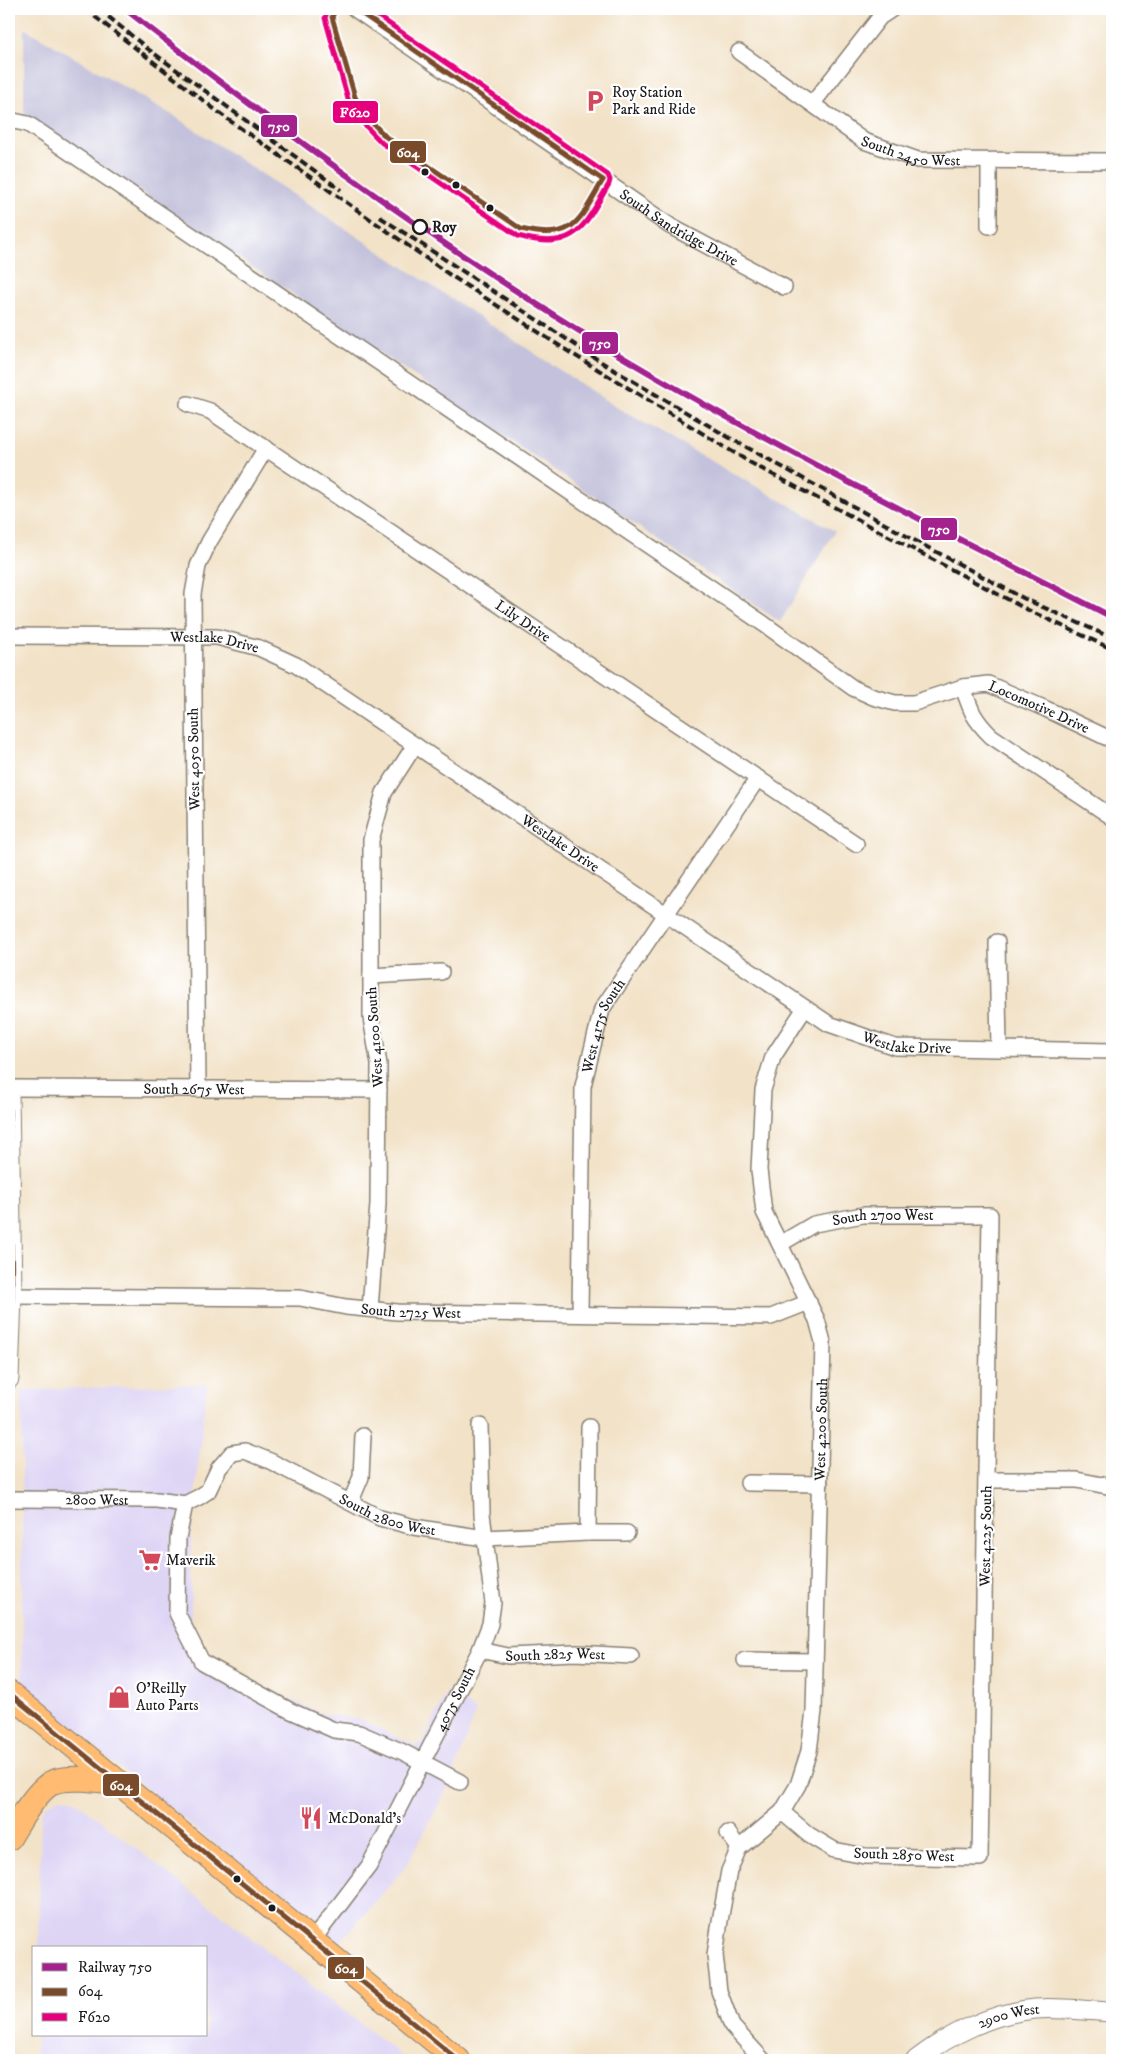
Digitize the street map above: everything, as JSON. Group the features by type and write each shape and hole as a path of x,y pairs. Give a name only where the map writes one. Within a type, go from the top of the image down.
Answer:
{"main road":[{"path":"9,1694 458,2060"},
{"path":"9,1838 29,1806 52,1782 86,1778 118,1783"}],"street":[{"name":"South Sandridge Drive","path":"355,9 670,226 784,287"},
{"path":"813,103 880,17 892,9"},
{"name":"South 2450 West","path":"739,52 813,103 864,142 918,160 1112,161"},
{"name":"Locomotive Drive","path":"9,120 28,124 764,624 853,688 873,697 896,703 905,703 963,687 988,684 1112,740"},
{"path":"989,161 989,226"},
{"name":"Lily Drive","path":"188,404 210,411 856,844"},
{"name":"West 4050 South","path":"198,1089 193,594 198,566 209,542 266,448"},
{"name":"Westlake Drive","path":"9,636 218,637 259,648 296,666 829,1024 895,1047 1112,1051"},
{"path":"963,687 977,723 991,736 1112,817"},
{"name":"West 4100 South","path":"370,1309 378,1204 379,1090 379,1064 371,1018 371,840 384,794 415,745"},
{"name":"West 4175 South","path":"580,1314 583,1086 602,1009 758,778"},
{"path":"997,942 999,1048"},
{"path":"371,976 441,972"},
{"name":"West 4200 South","path":"762,2060 732,2026 719,1991 716,1955 729,1871 739,1848 782,1812 798,1785 809,1751 814,1711 823,1342 817,1320 764,1212 759,1170 763,1090 773,1057 805,1008"},
{"name":"South 2675 West","path":"9,1088 379,1090"},
{"path":"9,1092 12,1296 9,1379"},
{"name":"South 2700 West","path":"780,1244 814,1224 863,1215 990,1215"},
{"name":"West 4225 South","path":"980,1858 990,1215"},
{"name":"South 2725 West","path":"12,1296 300,1298 397,1312 771,1317 808,1302"},
{"name":"4075 South","path":"312,1941 369,1866 480,1650 490,1624 493,1603 484,1538 480,1426"},
{"path":"588,1533 589,1427"},
{"path":"351,1502 361,1477 363,1436"},
{"name":"South 2800 West","path":"185,1504 199,1498 208,1491 219,1468 232,1453 245,1451 270,1461 380,1518 414,1527 484,1538 626,1533"},
{"path":"987,1480 1077,1480 1112,1486"},
{"path":"748,1483 820,1484"},
{"name":"2800 West","path":"9,1499 157,1500 185,1504"},
{"path":"185,1504 178,1538 177,1612 202,1662 289,1710 334,1730 359,1733 402,1752 460,1782"},
{"name":"South 2825 West","path":"480,1650 508,1656 575,1653 631,1656"},
{"path":"745,1660 815,1661"},
{"name":"South 2850 West","path":"782,1812 809,1835 834,1850 865,1856 980,1858"},
{"path":"728,1833 739,1848"},
{"name":"2900 West","path":"916,2060 957,2032 999,2016 1035,2009 1112,2012"}],"shaded area":[{"path":"24,28 174,116 616,407 835,531 780,622 24,113"},
{"path":"207,1384 191,1533 191,1623 208,1653 238,1674 285,1698 325,1714 359,1719 414,1745 423,1742 447,1692 476,1711 451,1781 407,1865 339,1944 22,1689 22,1390"},
{"path":"60,1798 73,1799 407,2060 36,2060 36,2036 208,2036 208,1946 38,1946 41,1815 47,1804"}],"railway":[{"path":"85,9 226,118 450,275 566,350 751,463 1026,609 1112,649"},
{"path":"99,9 148,49 341,190"},
{"path":"380,217 609,367 730,438 1025,599 1112,638"}],"rail line":[{"name":"750","path":"125,9 303,144 425,230 612,351 797,455 1112,617"}],"transit line":[{"name":"F620","path":"328,9 325,18 348,99 360,120 382,143 518,236 553,241 565,238 584,224 609,184 608,175 368,9"},
{"name":"604","path":"336,9 332,17 355,97 365,115 386,137 521,229 553,233 573,225 588,207 603,180"},
{"name":"604","path":"355,9 603,180"},
{"name":"604","path":"9,1092 12,1296 9,1379"},
{"name":"604","path":"9,1693 458,2060"}],"place":[{"name":"Roy Station Park and Ride","path":"595,101"},
{"name":"Roy","path":"420,227"},
{"name":"Maverik","path":"150,1560"},
{"name":"O'Reilly Auto Parts","path":"119,1697"},
{"name":"McDonald's","path":"311,1818"}]}
